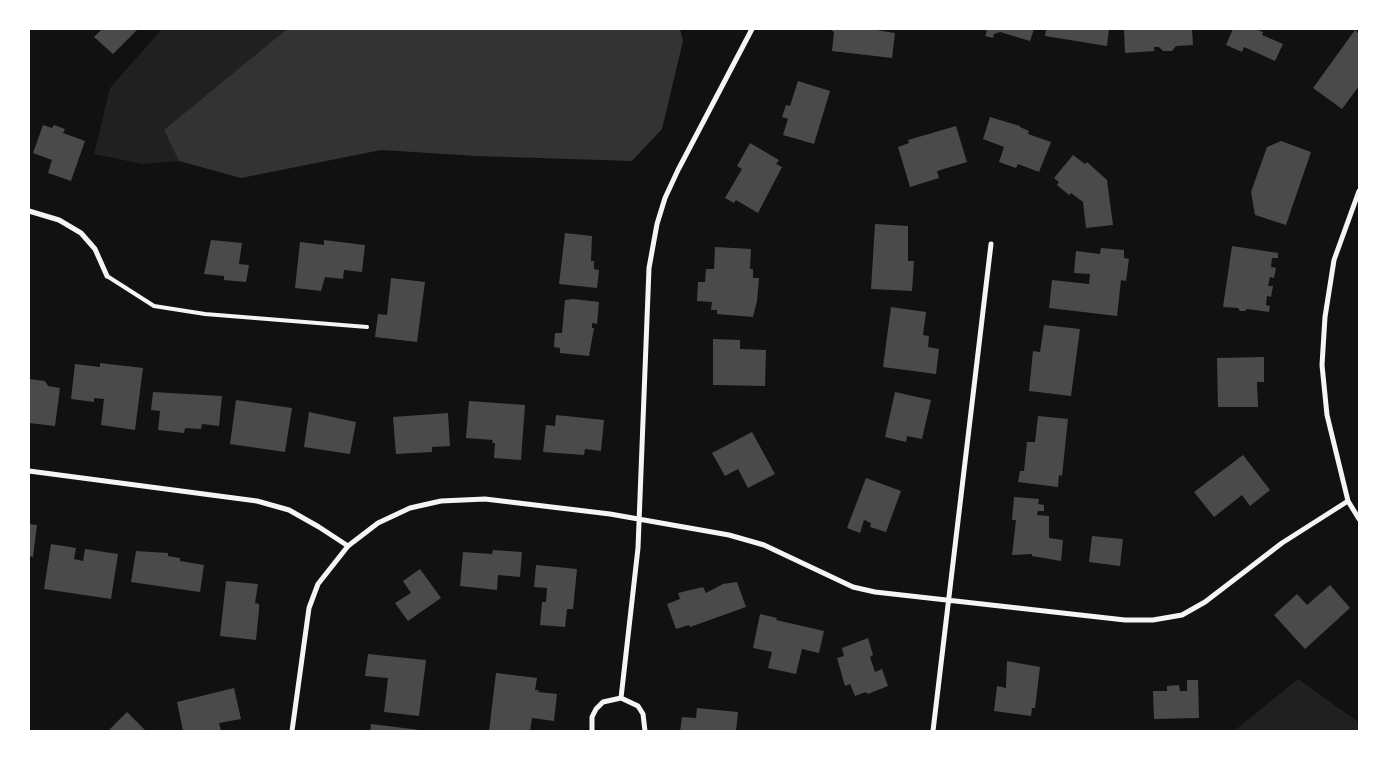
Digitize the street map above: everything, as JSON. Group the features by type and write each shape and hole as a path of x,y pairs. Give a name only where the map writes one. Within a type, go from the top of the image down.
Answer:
{"street":[{"path":"621,698 640,518 649,268 657,224 665,198 678,170 752,29"},
{"path":"1359,191 1334,260 1325,317 1322,366 1327,414 1348,501 1359,519"},
{"path":"29,211 59,220 82,233 95,249 107,276"},
{"path":"933,731 947,600 992,244"},
{"path":"29,471 256,501 289,510 348,546"},
{"path":"292,731 309,608 318,584 348,546 378,523 410,508 441,501 485,499 640,518 729,535 764,545 853,587 876,592 1124,620 1153,620 1182,615 1205,602 1282,543 1348,501"},
{"path":"592,731 592,717 596,709 603,702 621,698 638,706 643,714 644,731"}],"lane":[{"path":"107,276 154,306 205,314 367,327"}],"shaded area":[{"path":"162,29 287,29 165,130 179,161 142,164 94,154 110,88"},
{"path":"287,29 680,29 683,41 662,129 632,161 477,156 381,150 241,178 179,161 164,130"},
{"path":"1298,679 1357,721 1359,731 1234,731"}],"building":[{"path":"102,29 138,29 113,54 94,37"},
{"path":"830,29 870,29 895,33 892,58 832,51 834,32"},
{"path":"984,29 1034,29 1030,41 1000,32 994,34 993,38 985,36 987,31"},
{"path":"1046,29 1109,29 1107,46 1045,36"},
{"path":"1124,29 1192,29 1193,45 1176,46 1172,51 1163,51 1159,47 1154,47 1154,51 1125,53"},
{"path":"1233,29 1255,29 1263,32 1262,35 1283,44 1275,61 1244,47 1242,52 1226,45"},
{"path":"1355,30 1359,34 1359,86 1342,109 1313,88"},
{"path":"798,81 830,91 814,144 783,135 788,119 782,117 786,105 790,106"},
{"path":"990,117 1020,126 1029,131 1028,134 1051,142 1039,172 1018,164 1016,168 999,162 1004,147 983,139"},
{"path":"43,125 52,128 54,125 65,129 63,133 85,141 71,181 48,173 52,160 33,153"},
{"path":"956,126 967,162 937,171 939,178 910,187 898,147 909,143 908,140"},
{"path":"1281,141 1311,152 1286,225 1255,215 1251,192 1267,147"},
{"path":"750,143 779,160 776,164 782,167 758,213 736,200 734,203 725,198 742,169 737,166"},
{"path":"1073,155 1085,164 1087,162 1107,180 1113,225 1086,228 1083,202 1071,193 1069,195 1057,185 1059,182 1054,178"},
{"path":"875,224 908,226 908,261 914,261 912,291 871,289"},
{"path":"565,233 592,236 591,261 594,261 594,269 599,270 597,288 559,284"},
{"path":"211,240 242,243 239,264 249,265 246,282 224,280 224,276 204,274"},
{"path":"324,240 365,245 362,272 344,270 343,279 325,277 321,291 295,288 300,242 324,245"},
{"path":"1232,246 1278,253 1278,258 1272,258 1271,267 1276,268 1274,278 1270,277 1268,286 1273,286 1271,297 1267,296 1266,305 1270,306 1269,312 1247,309 1240,311 1238,308 1223,307"},
{"path":"715,247 751,249 750,269 753,269 753,278 759,278 757,301 753,317 717,314 717,310 711,310 712,302 697,301 698,282 705,282 706,269 714,269"},
{"path":"1101,248 1124,250 1124,258 1129,259 1126,281 1121,280 1117,316 1049,308 1052,280 1089,284 1090,274 1074,273 1076,251 1100,254"},
{"path":"391,278 425,282 417,342 375,337 378,314 387,315"},
{"path":"565,300 599,302 597,324 592,323 592,328 594,328 589,356 560,353 560,348 554,347 555,333 562,333"},
{"path":"891,307 926,312 923,335 929,336 928,347 939,349 936,374 883,367"},
{"path":"1044,325 1080,329 1071,396 1029,391 1033,351 1040,352"},
{"path":"713,339 740,340 740,349 766,350 765,386 713,385"},
{"path":"1264,357 1264,382 1257,382 1258,407 1218,407 1217,358"},
{"path":"100,363 143,368 135,430 101,425 104,399 94,398 94,402 71,399 75,364 100,367"},
{"path":"29,379 45,381 48,386 60,388 55,426 29,423"},
{"path":"153,392 222,396 219,426 202,424 201,429 185,428 184,433 158,430 160,411 151,410"},
{"path":"895,392 931,400 922,439 907,436 906,442 885,437"},
{"path":"236,400 292,408 285,452 230,444"},
{"path":"469,401 525,405 521,460 494,458 495,443 492,443 493,440 466,438"},
{"path":"309,412 356,422 350,454 304,447"},
{"path":"448,413 450,446 432,447 432,452 396,454 393,417"},
{"path":"556,415 604,420 601,451 585,449 584,455 543,452 546,425 555,426"},
{"path":"1038,416 1068,419 1062,476 1059,475 1058,487 1018,482 1020,471 1024,471 1027,442 1035,442"},
{"path":"752,432 775,474 748,488 738,469 725,476 712,453"},
{"path":"1243,455 1270,490 1250,506 1242,495 1214,517 1194,492"},
{"path":"866,478 901,491 886,532 870,527 871,523 864,520 860,533 847,528"},
{"path":"1014,497 1039,499 1038,504 1044,505 1044,511 1038,511 1037,515 1049,516 1049,538 1063,540 1061,561 1032,556 1032,554 1012,555 1016,520 1012,520"},
{"path":"29,524 37,525 33,557 29,556"},
{"path":"1092,536 1123,539 1120,566 1089,562"},
{"path":"51,544 76,548 74,559 83,561 85,549 118,554 111,599 44,589"},
{"path":"493,550 522,552 520,577 498,575 497,590 460,586 463,552 492,554"},
{"path":"136,551 168,553 168,556 180,558 180,561 204,565 200,592 131,582"},
{"path":"536,565 577,569 573,609 567,609 565,627 540,625 542,602 546,602 547,588 534,587"},
{"path":"420,569 441,598 408,621 395,603 411,593 403,581"},
{"path":"226,581 258,584 255,603 259,604 256,640 220,636"},
{"path":"737,582 746,607 690,627 689,625 676,629 667,604 680,599 678,593 703,587 706,593 723,584"},
{"path":"1330,585 1350,608 1305,649 1274,615 1297,594 1307,605"},
{"path":"760,614 777,618 776,620 824,631 819,653 802,649 796,674 768,668 772,652 753,648"},
{"path":"868,638 873,655 870,657 875,672 882,669 888,686 868,694 866,692 855,696 850,684 845,686 837,658 844,656 842,648"},
{"path":"368,654 426,660 419,716 384,712 388,678 365,676"},
{"path":"1007,661 1040,667 1035,708 1032,708 1031,716 994,711 997,686 1006,688"},
{"path":"496,673 537,678 535,690 557,694 554,721 532,718 530,731 489,731"},
{"path":"1187,680 1198,680 1199,718 1154,719 1153,691 1167,691 1167,686 1179,685 1180,691 1187,691"},
{"path":"234,688 241,719 219,723 221,731 183,731 177,702"},
{"path":"697,708 738,712 736,731 680,731 682,717 696,718"},
{"path":"127,712 146,731 108,731"},
{"path":"371,724 420,730 420,731 370,731"}]}
